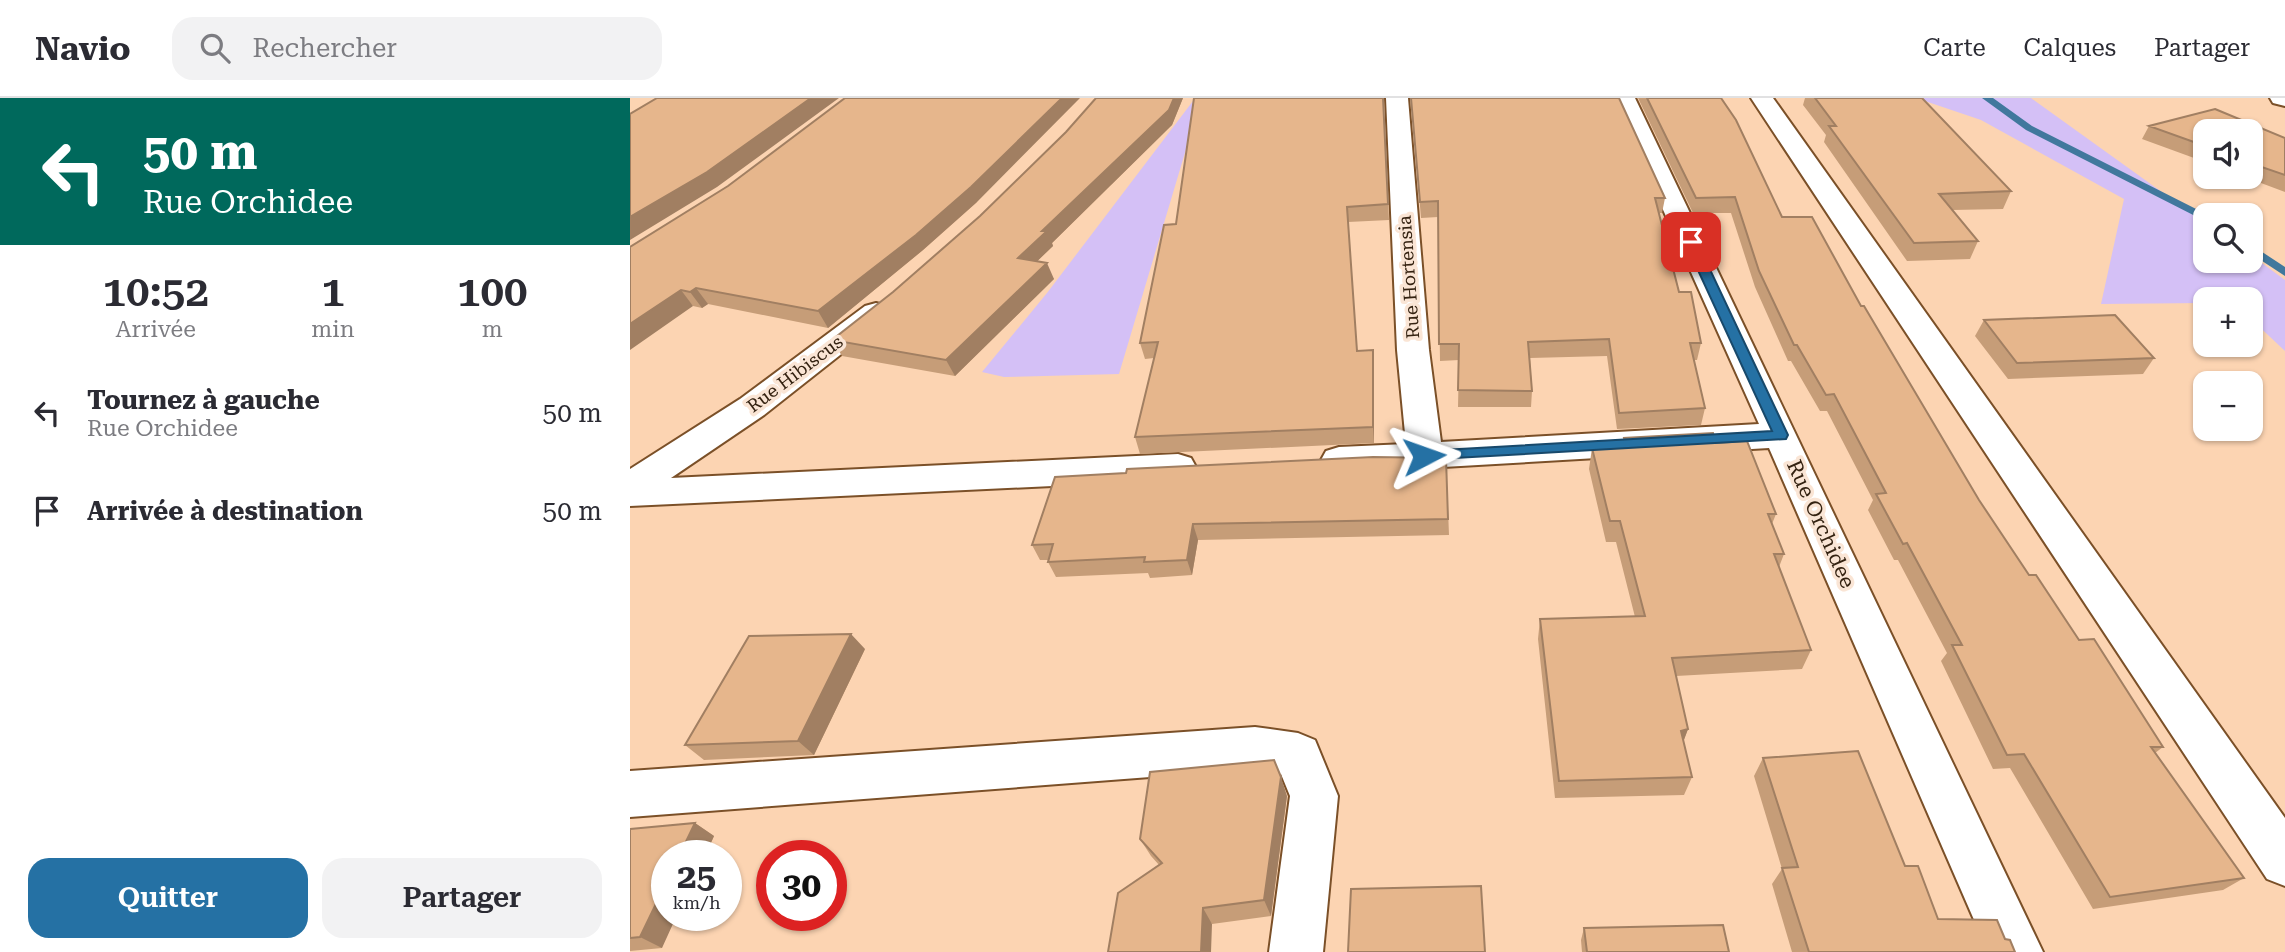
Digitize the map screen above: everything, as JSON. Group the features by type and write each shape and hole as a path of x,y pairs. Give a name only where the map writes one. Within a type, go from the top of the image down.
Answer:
{"street":[{"name":"Rue Hortensia","path":"1398,98 1413,350 1424,456"},
{"name":"Rue Orchidee","path":"1624,98 1781,435 2016,952"},
{"path":"1762,98 2285,861"},
{"name":"Rue Hibiscus","path":"630,487 752,407 901,292"},
{"path":"1313,461 1781,435"},
{"path":"630,493 1215,466"},
{"path":"630,794 1255,748 1298,755 1314,796 1296,952"}],"shaded area":[{"path":"1916,98 2031,98 2193,214 2193,273 2263,273 2263,264 2285,280 2285,351 2263,330 2263,287 2193,287 2193,303 2101,304 2124,199 1981,120"},
{"path":"1201,99 1119,374 1004,377 982,372 1047,293 1193,101"}],"building":[{"path":"657,98 811,98 707,172 630,217 630,114"},
{"path":"845,98 1062,98 971,187 916,235 818,311 696,288 690,292 681,290 630,324 630,247 728,186"},
{"path":"1096,98 1174,98 1169,110 1042,231 1047,231 1018,258 1047,263 946,360 832,340 893,292 980,216 1066,132"},
{"path":"1194,98 1383,98 1388,204 1347,207 1357,351 1373,350 1373,427 1135,437 1158,342 1140,343 1164,225 1176,224"},
{"path":"1411,98 1619,98 1665,198 1655,198 1679,292 1691,292 1701,343 1690,343 1705,408 1619,413 1609,339 1528,342 1532,391 1458,390 1459,344 1439,344 1438,201 1420,202"},
{"path":"1647,98 1721,98 1736,120 1782,217 1812,217 1861,306 1864,306 1979,500 2029,575 2036,575 2079,640 2094,639 2163,747 2151,747 2244,878 2110,897 2024,754 2007,755 1952,645 1962,645 1907,543 1903,544 1876,494 1886,493 1834,394 1826,395 1797,345 1794,345 1759,271 1735,197 1696,198"},
{"path":"1815,98 1922,98 2011,191 1939,194 1978,241 1914,243 1829,126 1836,126"},
{"path":"2215,109 2239,119 2193,119 2193,142 2149,126"},
{"path":"2263,129 2285,138 2285,175 2263,167"},
{"path":"2115,315 2154,358 2017,363 1984,320"},
{"path":"1713,433 1716,443 1747,441 1776,514 1768,514 1784,554 1774,554 1811,650 1672,658 1688,729 1681,731 1692,777 1559,781 1540,619 1645,616 1620,521 1610,521 1592,448 1626,446 1624,438"},
{"path":"1373,457 1446,458 1448,519 1193,524 1187,560 1144,562 1145,557 1048,562 1053,544 1032,545 1055,477 1126,473 1127,469"},
{"path":"851,634 798,741 685,745 749,636"},
{"path":"1858,751 1905,866 1918,866 1938,919 1997,920 2005,939 2010,940 2015,952 1809,952 1782,868 1798,867 1763,758"},
{"path":"1274,760 1281,777 1264,900 1203,908 1201,952 1108,952 1118,893 1162,863 1140,839 1150,772"},
{"path":"695,823 687,840 651,840 651,914 640,937 630,938 630,829"},
{"path":"1481,886 1485,952 1348,952 1351,889"},
{"path":"1723,925 1729,952 1587,952 1584,928"}],"waterway":[{"path":"1987,98 2029,128 2193,212"},
{"path":"2263,256 2285,272"}],"route":[{"path":"1424,456 1781,435 1691,242"}]}
